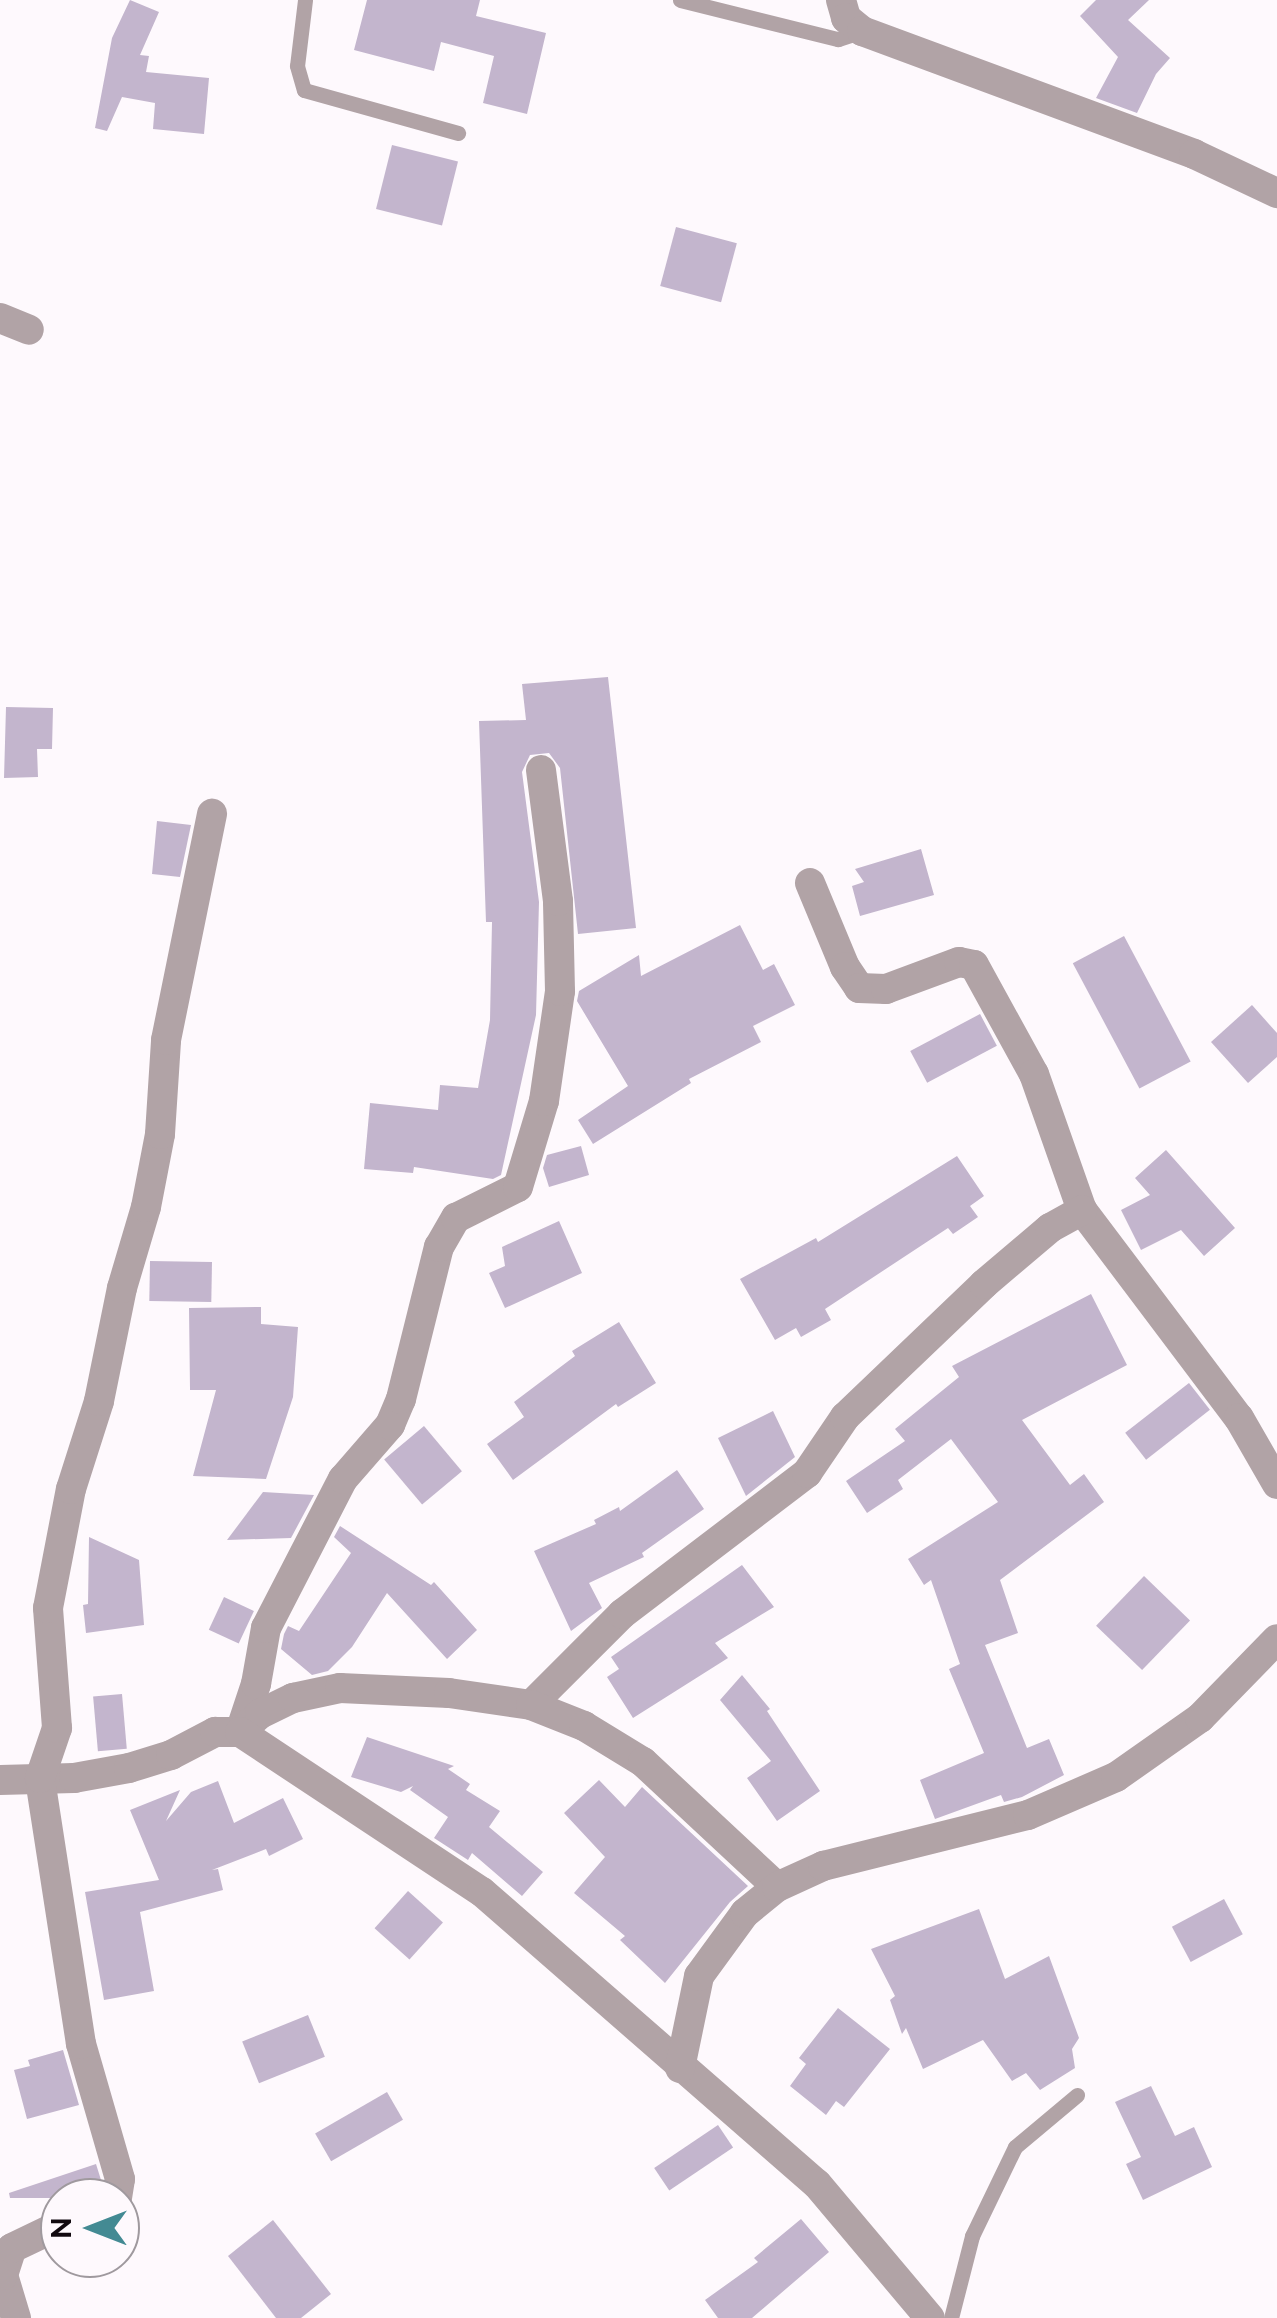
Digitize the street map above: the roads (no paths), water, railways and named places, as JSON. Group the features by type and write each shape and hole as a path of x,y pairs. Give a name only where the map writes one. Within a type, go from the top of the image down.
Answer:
{"street":[{"path":"842,0 846,18 862,31 1194,154 1277,193"},
{"path":"240,1732 256,1684 266,1628 343,1480 390,1425 396,1412 440,1246 456,1218 518,1187 544,1102 560,991 558,901 541,770"},
{"path":"120,2178 87,2072 40,1778 57,1728 48,1608 70,1489 100,1402 122,1288 146,1207 160,1134 166,1040 212,814"},
{"path":"810,883 845,967 860,988 886,989 958,962 974,965 1034,1074 1082,1210 1239,1418 1277,1484"},
{"path":"532,1705 622,1614 807,1473 845,1416 984,1284 1050,1228 1082,1210"},
{"path":"680,2068 699,1976 745,1913 777,1887 823,1866 1028,1814 1116,1777 1200,1718 1277,1639"},
{"path":"240,1732 260,1714 294,1698 340,1688 449,1693 532,1705 584,1726 642,1762 777,1887"},
{"path":"0,1780 74,1778 130,1768 171,1755 215,1732 240,1732 482,1892 817,2184 930,2318"},
{"path":"16,2318 3,2276 6,2260 12,2248 40,2235"}],"lane":[{"path":"305,0 297,66 304,90 458,133"},
{"path":"680,0 838,39 862,31"},
{"path":"951,2318 972,2236 1015,2147 1077,2095"}]}
